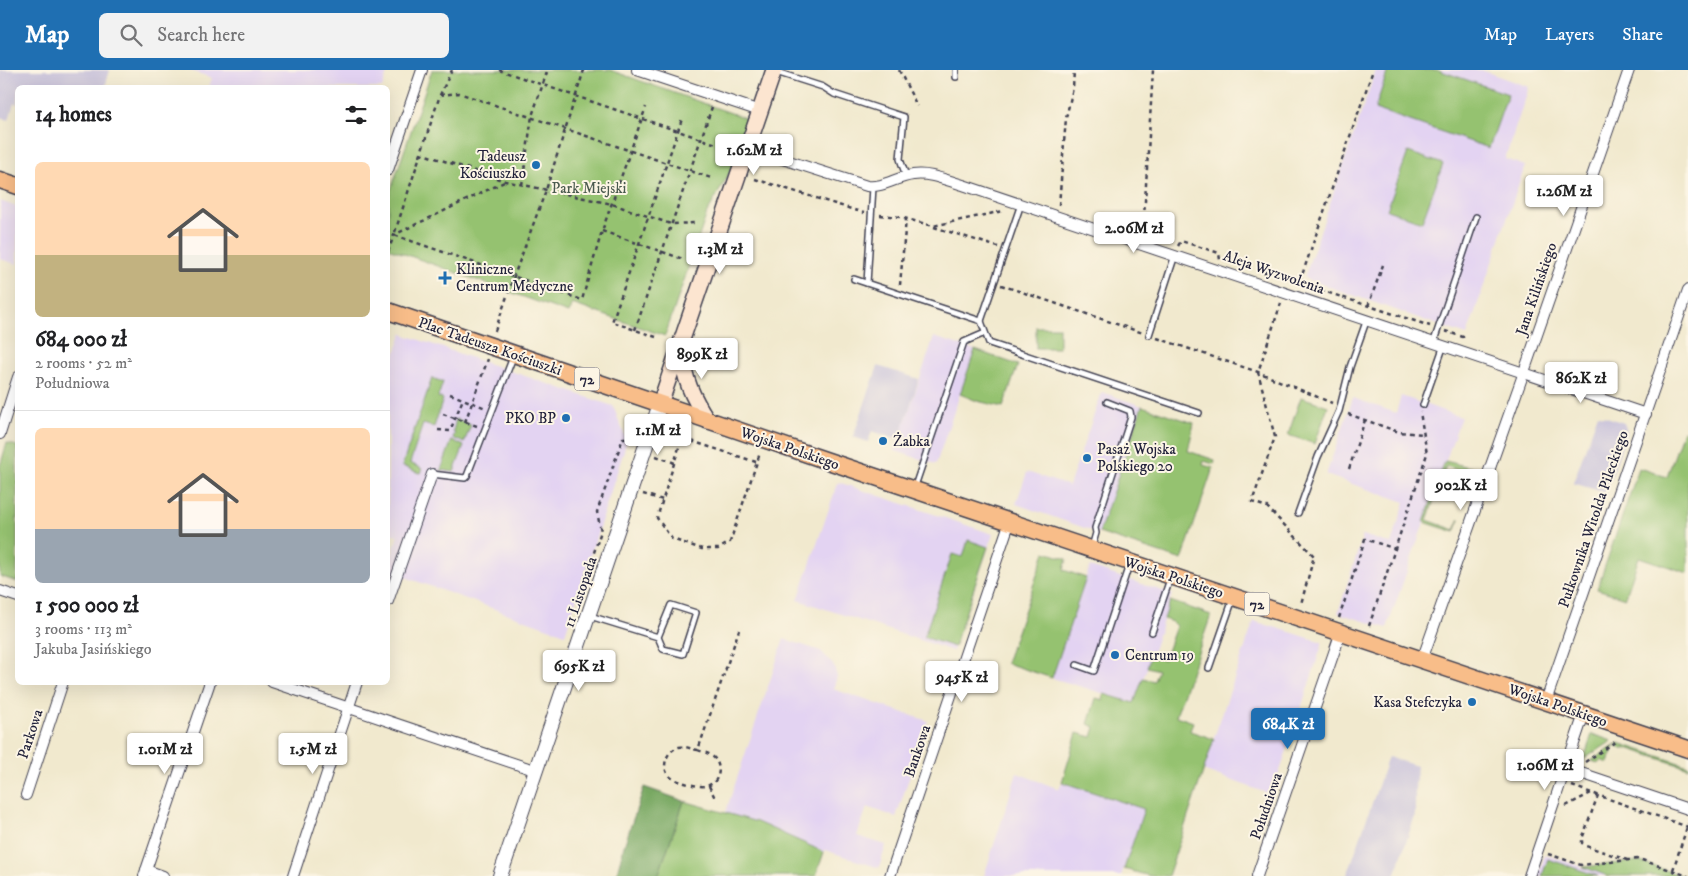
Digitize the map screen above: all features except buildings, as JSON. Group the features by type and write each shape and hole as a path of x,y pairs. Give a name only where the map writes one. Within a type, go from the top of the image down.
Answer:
{"main road":[{"path":"660,404 774,71"},
{"path":"0,180 15,185"},
{"name":"Plac Tadeusza Kościuszki","path":"390,312 660,404"},
{"path":"680,346 690,392 708,420"},
{"name":"Wojska Polskiego","path":"660,404 1234,597 1340,625 1422,660 1688,749"}],"street":[{"path":"390,164 422,70"},
{"path":"637,70 760,112"},
{"name":"Jana Kilińskiego","path":"1422,660 1629,70"},
{"path":"748,148 873,187"},
{"name":"Aleja Wyzwolenia","path":"873,187 914,174 963,185 1434,341 1646,414"},
{"name":"Pułkownika Witolda Pileckiego","path":"1546,701 1688,290"},
{"path":"0,434 15,386"},
{"name":"11 Listopada","path":"500,876 590,616 660,404"},
{"path":"390,595 432,474"},
{"name":"Bankowa","path":"891,876 1010,521"},
{"path":"0,591 15,596"},
{"name":"Południowa","path":"1257,876 1340,625"},
{"name":"Parkowa","path":"26,795 62,685"},
{"path":"163,876 145,873 209,685"},
{"path":"281,685 537,771"},
{"path":"293,876 356,685"},
{"path":"1529,876 1584,714"},
{"path":"1566,768 1688,809"}],"lane":[{"path":"956,70 956,77"},
{"path":"774,71 823,87 834,94 904,117 900,159 906,176"},
{"path":"867,283 873,187"},
{"path":"1022,204 980,320 989,343 1199,413"},
{"path":"1434,341 1476,217"},
{"path":"1149,335 1176,255"},
{"path":"854,279 980,320"},
{"path":"1298,513 1318,456 1340,409 1350,367 1367,319"},
{"path":"914,489 964,342 985,333"},
{"path":"1423,405 1444,345"},
{"path":"432,474 465,478 467,476 514,354"},
{"path":"1091,549 1096,533 1095,528 1131,417 1130,411 1107,402"},
{"path":"1077,665 1094,671 1130,562"},
{"path":"1152,632 1171,576"},
{"path":"1209,668 1234,597"},
{"path":"671,605 696,613 683,654 663,649 658,637 671,605"},
{"path":"590,616 658,637"}],"path":[{"path":"390,246 404,209 420,153 440,95 452,70"},
{"path":"499,70 722,146"},
{"path":"495,331 546,190 584,70"},
{"path":"899,70 917,106"},
{"path":"1059,207 1066,118 1073,88 1074,70"},
{"path":"1143,236 1153,70"},
{"path":"1300,281 1373,70"},
{"path":"522,185 532,116 547,72"},
{"path":"440,95 459,93 532,116 710,178"},
{"path":"635,330 715,96"},
{"path":"394,235 582,300 602,231 646,106"},
{"path":"656,338 612,322 682,119"},
{"path":"420,153 505,181 612,204 671,224 695,223"},
{"path":"755,179 872,214 900,217 933,226 1005,250"},
{"path":"394,235 505,181"},
{"path":"933,226 1002,211 1017,216"},
{"path":"899,293 906,219"},
{"path":"602,231 683,259"},
{"path":"1368,306 1383,266"},
{"path":"994,283 1258,372 1365,420 1398,432 1423,434"},
{"path":"1281,303 1258,372 1275,437 1252,502 1267,507 1314,556 1300,605"},
{"path":"465,422 489,357"},
{"path":"450,394 492,410"},
{"path":"438,430 450,431 463,399"},
{"path":"1368,628 1427,454 1420,414 1423,405"},
{"path":"444,414 485,429"},
{"path":"1349,469 1365,420"},
{"path":"583,586 601,531 597,512 623,438 649,439"},
{"path":"756,462 682,438 657,518 672,539 702,549 718,549 730,542 760,450"},
{"path":"656,456 675,463"},
{"path":"643,494 663,500"},
{"path":"1340,625 1365,539 1396,549"},
{"path":"698,750 739,630"},
{"path":"1580,765 1619,739"},
{"path":"685,747 698,750 712,756 718,762 718,778 708,786 697,786 671,777 666,771 666,757 671,751 685,747"},
{"path":"708,786 715,798"},
{"path":"1572,786 1688,826 1673,870"},
{"path":"1565,806 1591,793"},
{"path":"1598,795 1582,843 1629,860"},
{"path":"1548,854 1582,865 1639,859 1688,876"}],"shaded area":[{"path":"0,70 110,70 106,85 15,85 15,103 9,120 0,117"},
{"path":"189,70 388,70 383,85 210,85 212,78"},
{"path":"1376,70 1481,70 1529,87 1505,159 1525,166 1467,335 1304,278"},
{"path":"0,201 15,206 15,263 0,259"},
{"path":"402,334 613,406 627,441 565,634 390,572 390,560 398,536 390,533 390,367"},
{"path":"934,337 975,350 936,464 895,451"},
{"path":"878,366 919,379 899,440 872,431 868,442 853,437"},
{"path":"1102,392 1142,406 1099,533 1016,504 1027,472 1069,486"},
{"path":"1401,396 1461,417 1387,628 1338,613 1363,535 1391,544 1405,502 1326,475 1353,398 1396,413"},
{"path":"1598,414 1624,423 1627,431 1606,493 1573,483"},
{"path":"838,482 993,534 953,651 798,600"},
{"path":"1090,567 1172,594 1135,703 1052,678 1079,593"},
{"path":"1254,621 1322,642 1272,795 1203,770"},
{"path":"784,639 821,651 834,666 837,677 833,689 928,721 896,817 867,807 857,836 886,845 879,868 825,850 816,876 658,876 684,801 725,814"},
{"path":"1388,757 1417,766 1415,815 1395,876 1347,876"},
{"path":"1017,773 1059,789 1062,782 1145,809 1121,876 984,876"},
{"path":"1545,855 1550,856 1608,876 1538,876"}],"green space":[{"name":"Park Miejski","path":"432,70 610,70 748,119 734,165 707,213 665,336 572,304 568,313 390,249 390,192"},
{"path":"1388,70 1438,70 1508,94 1489,148 1375,109"},
{"path":"1408,152 1443,164 1422,222 1387,210"},
{"path":"1036,327 1059,327 1059,348 1036,348"},
{"path":"975,350 1018,365 1003,407 977,401 960,394"},
{"path":"432,378 443,382 438,397 443,399 434,427 423,424 410,463 421,468 422,472 419,473 402,466"},
{"path":"1301,397 1328,406 1315,444 1288,435"},
{"path":"1142,406 1194,423 1188,451 1215,460 1214,464 1204,461 1203,465 1213,468 1182,560 1099,533"},
{"path":"456,419 471,425 464,443 453,438"},
{"path":"1683,431 1688,433 1688,573 1639,557 1625,598 1597,589 1639,468 1667,477"},
{"path":"452,440 464,446 454,472 441,470"},
{"path":"7,443 15,445 15,581 0,576 0,466"},
{"path":"1445,461 1477,469 1471,484 1474,475 1446,466 1427,520 1455,530 1460,519 1455,532 1424,522"},
{"path":"968,540 988,547 954,647 924,637 952,554 963,557"},
{"path":"1045,552 1067,559 1064,570 1086,578 1052,678 1006,663"},
{"path":"1170,601 1211,615 1176,716 1193,722 1190,731 1214,739 1168,876 1150,876 1124,869 1144,809 1062,782 1077,733 1092,737 1095,727 1088,724 1096,698 1103,700 1104,694 1134,703 1143,678 1154,681 1158,670 1147,667 1151,655 1164,660 1176,626 1164,619"},
{"path":"1592,734 1612,741 1584,759"},
{"path":"1619,743 1688,766 1688,768 1624,747 1623,749 1614,746"},
{"path":"1614,746 1608,763 1600,760 1599,763 1591,761"},
{"path":"644,787 684,801 658,876 616,876 624,846"},
{"path":"684,801 757,822 824,852 816,876 658,876"},
{"path":"1548,859 1598,876 1542,876"},
{"path":"1638,861 1683,876 1608,876 1583,867"}],"place":[{"name":"Tadeusz Kościuszko","path":"536,165"},
{"name":"Kliniczne Centrum Medyczne","path":"445,278"},
{"name":"PKO BP","path":"566,418"},
{"name":"Żabka","path":"883,441"},
{"name":"Pasaż Wojska Polskiego 20","path":"1087,458"},
{"name":"Centrum 19","path":"1115,655"},
{"name":"Kasa Stefczyka","path":"1472,702"}]}
